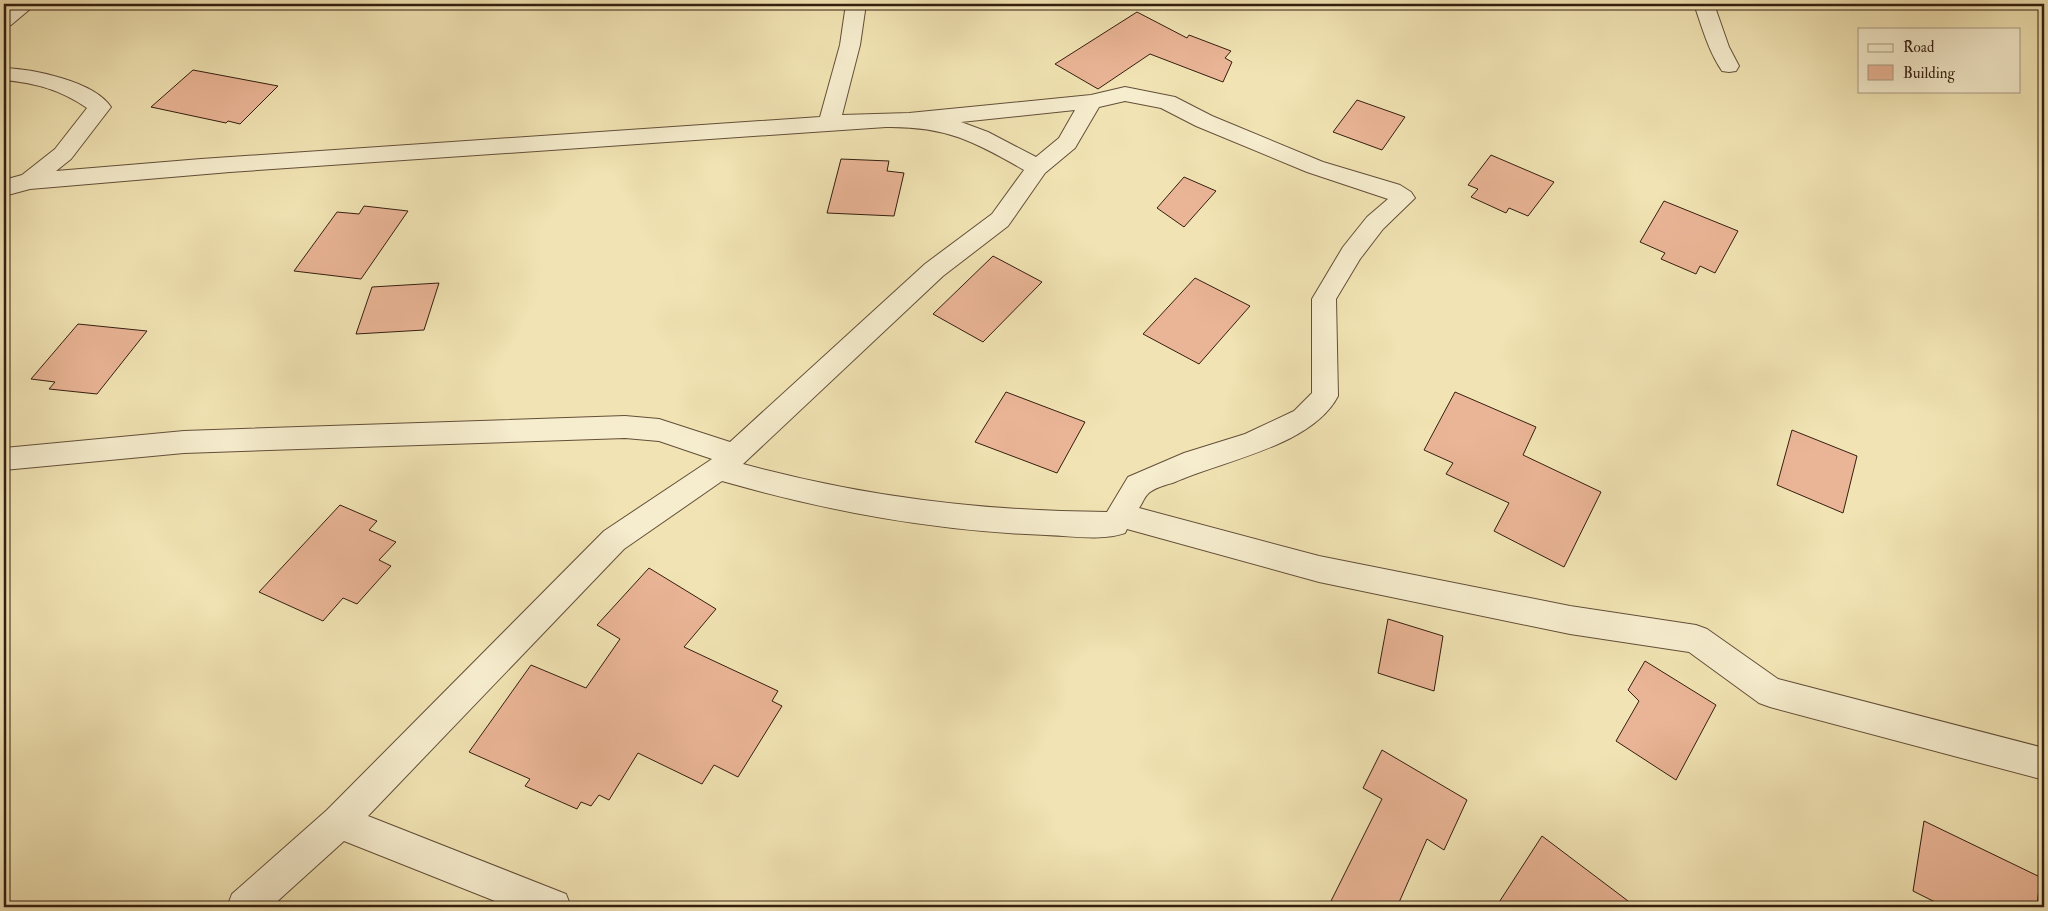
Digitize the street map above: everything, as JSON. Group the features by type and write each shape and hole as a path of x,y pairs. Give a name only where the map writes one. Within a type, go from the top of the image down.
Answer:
{"street":[{"path":"4,21 26,4"},
{"path":"829,123 850,45 856,4"},
{"path":"1704,4 1719,47 1729,66"},
{"path":"4,74 23,75 74,89 100,107 63,154 30,181"},
{"path":"4,188 30,181 184,168 437,153 829,123 909,120 1090,102 1125,94 1167,102 1204,121 1315,167 1392,191 1404,198 1376,223 1352,253 1324,299 1324,396 1303,419 1253,442 1194,461 1138,485 1115,524 1033,524 888,509 793,490 726,462 659,430 625,428 184,442 4,459"},
{"path":"245,907 339,822 614,540 726,462 934,270 1000,220 1037,168 1067,143 1090,102"},
{"path":"909,120 944,124 999,145 1037,168"},
{"path":"1120,515 1319,569 1570,620 1696,639 1770,692 2044,764"},
{"path":"339,822 553,907"}],"building":[{"path":"1137,12 1187,38 1189,35 1231,51 1225,58 1232,62 1223,82 1150,54 1098,89 1055,64"},
{"path":"193,70 278,86 240,124 228,121 226,123 151,107"},
{"path":"1357,100 1405,117 1382,150 1333,132"},
{"path":"1491,155 1554,182 1528,216 1509,208 1506,213 1471,197 1478,189 1468,185"},
{"path":"841,159 889,161 887,171 904,173 894,216 827,213"},
{"path":"1184,177 1216,191 1184,227 1157,208"},
{"path":"1664,201 1738,231 1715,273 1700,266 1696,274 1661,259 1665,253 1640,242"},
{"path":"364,206 408,211 361,279 294,271 337,212 359,214"},
{"path":"993,256 1042,282 983,342 933,314"},
{"path":"1195,278 1250,306 1199,364 1143,334"},
{"path":"439,283 424,330 356,334 372,287"},
{"path":"78,324 147,331 97,394 49,389 55,382 31,379"},
{"path":"1006,392 1085,422 1057,473 975,442"},
{"path":"1455,392 1536,427 1523,455 1601,492 1564,567 1494,531 1509,503 1446,474 1453,463 1424,450"},
{"path":"1792,430 1857,456 1843,513 1777,485"},
{"path":"340,505 377,521 369,530 396,542 379,560 391,566 357,604 343,598 323,621 259,592"},
{"path":"649,568 716,609 684,647 778,691 772,701 782,706 738,777 714,765 702,784 638,753 609,800 599,795 591,806 581,802 577,809 525,786 530,779 469,752 531,665 586,688 620,639 597,625"},
{"path":"1388,619 1443,636 1434,691 1378,673"},
{"path":"1645,661 1716,705 1676,780 1616,741 1639,701 1628,690"},
{"path":"1382,750 1467,800 1444,850 1427,839 1397,907 1328,907 1382,799 1363,788"},
{"path":"1924,821 2040,877 2037,907 1945,907 1913,891"},
{"path":"1542,836 1636,907 1496,907"}]}
